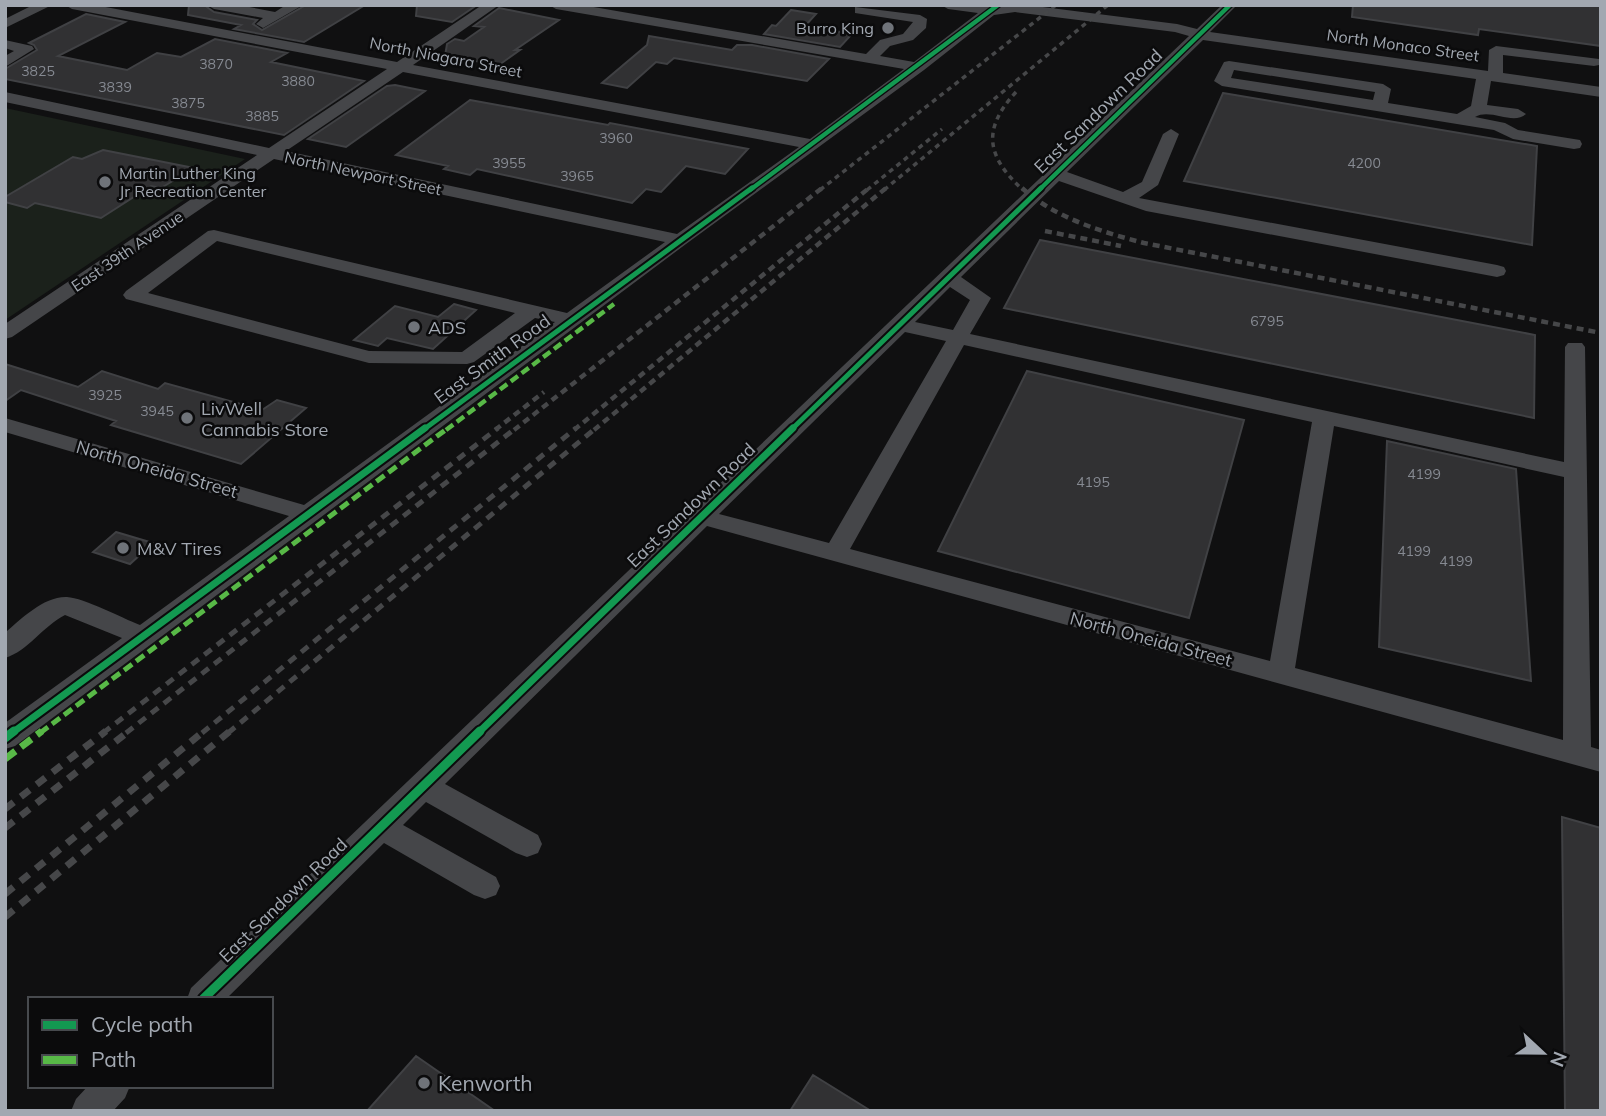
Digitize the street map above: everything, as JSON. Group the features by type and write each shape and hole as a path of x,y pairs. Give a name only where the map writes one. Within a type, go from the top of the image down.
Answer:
{"street":[{"path":"10,19 45,5"},
{"name":"North Niagara Street","path":"72,5 813,145"},
{"path":"214,5 276,16"},
{"path":"241,37 296,5"},
{"name":"East 39th Avenue","path":"5,333 492,5"},
{"path":"556,5 919,67"},
{"name":"North Monaco Street","path":"948,5 995,8 1003,18 1171,37 1200,35 1601,92"},
{"name":"East Sandown Road","path":"205,997 1230,5"},
{"name":"East Smith Road","path":"7,735 570,320 813,145 995,8"},
{"path":"860,10 894,10 920,19 921,24 908,37"},
{"path":"870,58 885,43 908,37 945,47"},
{"path":"5,44 27,49 5,63"},
{"path":"1300,75 1309,49"},
{"path":"1479,108 1496,50 1594,62"},
{"path":"1380,106 1384,89 1300,75 1229,65 1222,81 1460,119 1499,126 1513,134 1574,144"},
{"name":"North Newport Street","path":"5,97 680,240"},
{"path":"1460,119 1479,108 1518,114"},
{"path":"1125,198 1149,185 1171,134"},
{"path":"1056,174 1146,206 1497,271"},
{"path":"531,311 467,358 369,358 133,295 214,235 570,320"},
{"path":"836,553 981,298 949,278"},
{"path":"900,325 935,335 959,337 1576,472"},
{"path":"1575,347 1576,472 1589,757"},
{"path":"1281,674 1324,418"},
{"name":"North Oneida Street","path":"5,425 308,514"},
{"name":"North Oneida Street","path":"701,517 1589,757"},
{"path":"5,649 57,607 66,606 143,636"},
{"path":"424,786 527,844"},
{"path":"381,827 485,886"},
{"path":"88,1111 111,1088"}],"shaded area":[{"path":"5,108 245,159 5,320"}],"building":[{"path":"189,5 204,5 214,12 257,20 253,24 262,30 306,5 365,5 304,42 234,29 241,25 188,15"},
{"path":"417,5 477,5 452,22 416,16"},
{"path":"1353,5 1601,5 1601,46 1479,29 1478,35 1352,17"},
{"path":"499,8 559,20 515,50 520,50 499,65 445,56 447,44 455,39 464,41 484,27 474,26"},
{"path":"791,10 816,14 805,26 852,34 840,47 764,34"},
{"path":"86,14 125,22 58,56 127,70 157,53 181,57 215,39 287,53 271,62 364,81 284,135 5,79 5,69 37,50 29,43"},
{"path":"649,36 732,50 737,45 752,45 829,59 807,81 674,58 667,64 656,62 627,88 602,83 647,45"},
{"path":"387,86 425,91 346,147 308,139"},
{"path":"1223,93 1537,146 1532,245 1184,181"},
{"path":"470,100 748,149 725,174 686,166 661,192 646,189 632,203 477,169 470,175 444,169 448,166 396,155"},
{"name":"Martin Luther King Jr Recreation Center","path":"103,150 194,168 161,188 151,186 101,218 35,203 27,208 5,202 5,197 73,157 82,159"},
{"path":"1040,240 1535,335 1534,418 1004,308"},
{"name":"ADS","path":"454,304 476,310 433,349 387,338 378,346 354,340 395,306 438,317"},
{"path":"5,364 78,387 102,371 158,389 165,383 262,410 277,400 306,408 241,464 111,425 116,421 21,390 5,401"},
{"path":"1027,371 1244,420 1189,618 938,551"},
{"path":"1387,441 1516,469 1531,681 1379,647"},
{"name":"M&V Tires","path":"116,532 153,543 130,564 93,552"},
{"path":"1562,817 1601,828 1601,1111 1565,1111"},
{"name":"Kenworth","path":"416,1056 495,1111 367,1111"},
{"path":"813,1075 871,1111 790,1111"}],"railway":[{"path":"820,190 1056,5"},
{"path":"884,190 1108,5"},
{"path":"1016,92 997,119 993,143 1002,166 1023,190"},
{"path":"867,190 942,129"},
{"path":"514,430 822,188"},
{"path":"574,430 869,188"},
{"path":"594,430 886,188"},
{"path":"1022,188 1064,216 1144,243 1601,333"},
{"path":"1045,231 1121,246"},
{"path":"495,430 544,392"},
{"path":"103,733 498,428"},
{"path":"126,733 516,428"},
{"path":"202,733 576,428"},
{"path":"228,733 596,428"},
{"path":"5,809 106,731"},
{"path":"5,828 129,731"},
{"path":"5,894 204,731"},
{"path":"5,917 230,731"}],"marked path":[{"path":"5,759 614,304"}],"cycle path":[{"path":"5,738 825,136 998,5"},
{"path":"205,997 1230,5"}],"place":[{"name":"Burro King","path":"888,28"},
{"name":"Martin Luther King Jr Recreation Center","path":"105,182"},
{"name":"ADS","path":"414,327"},
{"name":"LivWell Cannabis Store","path":"187,418"},
{"name":"M&V Tires","path":"123,548"},
{"name":"Kenworth","path":"424,1083"}]}
